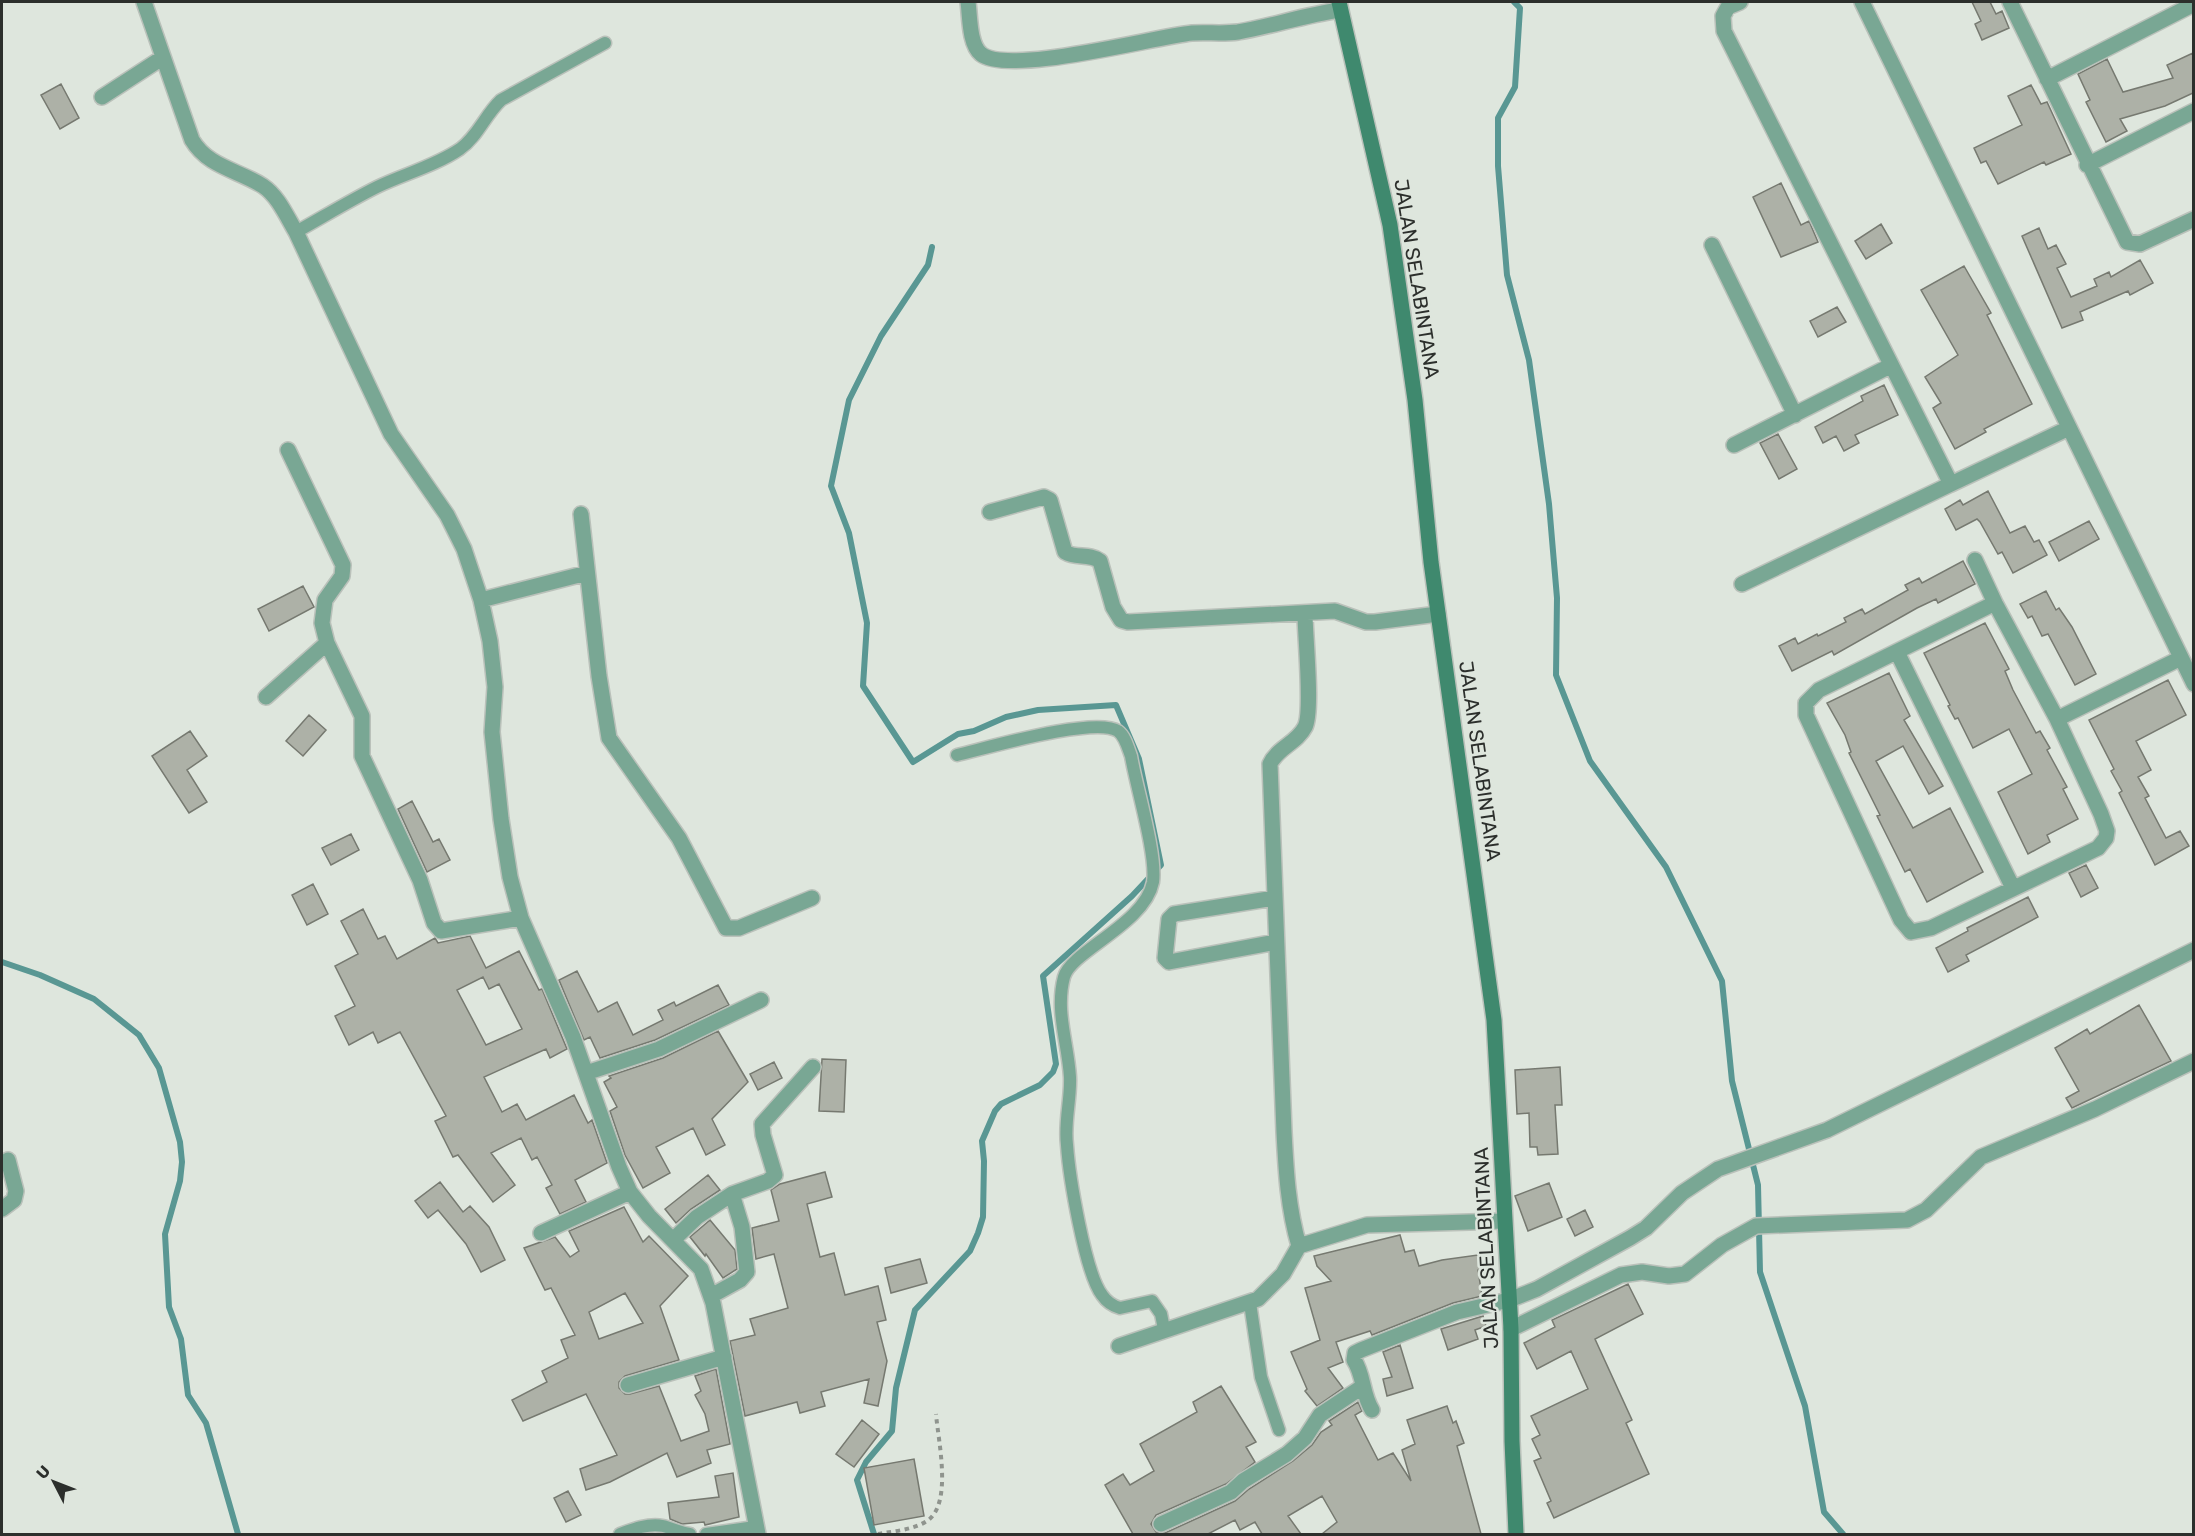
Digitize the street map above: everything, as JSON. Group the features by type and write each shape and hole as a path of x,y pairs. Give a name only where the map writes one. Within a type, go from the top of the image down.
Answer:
{"street":[{"path":"144,2 192,140 199,151 229,170 263,186 297,232 391,434 447,515 464,549 481,600 490,641 495,687 492,732 501,819 510,877 521,918 586,1073 630,1192 649,1216 701,1269 711,1296 724,1357 756,1531"},
{"path":"968,2 974,41 979,53 988,58 1021,60 1130,46 1191,33 1236,32 1340,6"},
{"path":"1740,2 1728,7 1723,15 1724,31 1951,484"},
{"path":"1862,2 2193,684"},
{"path":"2010,2 2087,165 2127,242 2140,244 2193,219"},
{"path":"2047,79 2193,4"},
{"name":"JALAN SELABINTANA","path":"1340,6 1390,225 1415,400 1438,614 1494,1020 1511,1329 1516,1534"},
{"path":"102,97 162,58"},
{"path":"2087,165 2193,111"},
{"path":"1712,245 1795,415"},
{"path":"1734,445 1890,366"},
{"path":"1742,584 2069,428"},
{"path":"288,450 342,565 342,576 325,600 322,613 327,643 362,716 362,756 418,874 437,928 441,931 521,918"},
{"path":"990,512 1044,497 1050,500 1065,552 1073,557 1095,558 1100,561 1113,607 1121,620 1137,622 1335,611 1366,622 1438,614"},
{"path":"581,514 605,725 609,738 679,838 723,926 733,930 812,898"},
{"path":"1975,560 1995,603 2057,719 2102,814 2107,831 2106,838 2098,848 1923,931 1911,932 1901,920 1805,708 1808,698 1819,690 1995,603"},
{"path":"481,600 587,573"},
{"path":"1299,1246 1292,1222 1287,1185 1270,764 1273,758 1292,743 1307,725 1305,614"},
{"path":"266,697 327,643"},
{"path":"1897,652 2013,888"},
{"path":"2057,719 2181,658"},
{"path":"1274,898 1174,914 1169,919 1165,958 1169,962 1276,942"},
{"path":"1372,1410 1353,1356 1361,1350 1457,1312 1509,1300 1537,1289 1646,1228 1682,1193 1718,1169 1827,1130 2193,950"},
{"path":"586,1073 659,1049 761,999"},
{"path":"1511,1329 1621,1275 1642,1272 1670,1276 1685,1274 1739,1233 1756,1226 1907,1220 1926,1210 1982,1157 2095,1109 2193,1061"},
{"path":"673,1239 697,1217 732,1194 773,1177 775,1171 763,1135 762,1124 813,1067"},
{"path":"2,1209 14,1200 16,1191 8,1160"},
{"path":"541,1233 630,1192"},
{"path":"711,1296 742,1279 747,1269 742,1227 732,1194"},
{"path":"1119,1346 1164,1329 1250,1303 1275,1285 1299,1246 1367,1225 1504,1221"},
{"path":"628,1385 724,1357"},
{"path":"1161,1524 1232,1492 1243,1481 1287,1454 1305,1438 1320,1415 1362,1387"}],"lane":[{"path":"297,232 376,188 460,148 477,132 490,111 501,100 605,43"},
{"path":"957,755 1078,727 1103,727 1118,731 1131,756 1152,861 1153,883 1141,904 1125,923 1072,965 1064,976 1060,1012 1070,1074 1066,1145 1088,1267 1101,1294 1120,1308 1152,1301 1161,1314 1164,1329"},
{"path":"1250,1303 1261,1377 1280,1430"},
{"path":"620,1534 648,1525 663,1526 678,1533 690,1534"},
{"path":"706,1534 756,1531"}],"path":[{"path":"878,1534 915,1527 929,1520 940,1506 942,1485 936,1414"}],"building":[{"path":"1972,2 1990,2 1996,14 2002,11 2009,28 1982,40 1975,24 1981,21"},
{"path":"2193,53 2193,93 2165,106 2120,119 2127,131 2106,142 2086,102 2090,100 2078,74 2107,59 2123,92 2173,78 2167,65"},
{"path":"61,84 79,118 60,129 41,95"},
{"path":"2031,85 2041,104 2047,102 2071,154 2046,165 2044,162 1998,184 1986,161 1981,163 1974,148 2022,125 2008,96"},
{"path":"1781,183 1801,225 1809,221 1818,242 1781,257 1753,197"},
{"path":"1881,224 1892,243 1866,259 1855,241"},
{"path":"2039,228 2048,249 2056,245 2066,264 2057,268 2071,297 2097,286 2094,279 2109,272 2111,277 2140,260 2153,283 2130,295 2128,291 2080,312 2083,320 2062,328 2022,236"},
{"path":"1964,266 1991,313 1987,315 2032,404 1984,429 1986,432 1955,449 1933,408 1941,403 1925,377 1958,355 1921,290"},
{"path":"1837,307 1846,322 1818,337 1810,321"},
{"path":"1884,385 1898,415 1855,435 1859,443 1844,451 1836,436 1823,443 1815,427 1863,401 1861,396"},
{"path":"1778,434 1797,469 1779,479 1760,443"},
{"path":"1988,491 2010,533 2025,526 2034,542 2039,540 2047,555 2013,573 2002,552 1998,554 1977,519 1956,530 1945,509 1960,500 1963,505"},
{"path":"2089,521 2099,539 2059,561 2049,542"},
{"path":"1963,561 1975,584 1938,603 1936,599 1917,608 1834,655 1832,651 1792,671 1779,646 1795,638 1798,644 1817,634 1818,636 1846,622 1844,618 1862,609 1865,614 1908,590 1905,585 1919,578 1922,583"},
{"path":"303,586 314,607 269,631 258,609"},
{"path":"2046,591 2056,610 2059,608 2072,627 2096,674 2075,685 2048,634 2042,636 2032,616 2028,618 2020,604"},
{"path":"1985,623 2009,669 2005,671 2013,690 2036,733 2040,731 2050,748 2047,750 2067,787 2063,789 2078,819 2047,835 2050,842 2028,854 1998,792 2032,774 2009,729 1973,748 1958,718 1955,719 1948,706 1950,705 1924,653"},
{"path":"1889,673 1910,716 1904,720 1943,786 1929,794 1903,746 1876,761 1913,828 1950,808 1983,872 1927,902 1910,869 1905,872 1849,753 1851,752 1845,735 1827,703"},
{"path":"2168,680 2186,715 2136,741 2151,770 2138,777 2149,796 2145,798 2166,838 2180,831 2189,846 2155,865 2119,793 2122,791 2111,771 2114,769 2089,720"},
{"path":"309,715 326,730 303,756 286,741"},
{"path":"190,731 207,756 187,770 207,802 189,813 152,756"},
{"path":"412,801 433,842 439,839 450,860 427,872 398,809"},
{"path":"351,834 359,850 331,865 322,848"},
{"path":"2086,865 2098,888 2081,897 2069,873"},
{"path":"313,884 328,914 307,925 292,895"},
{"path":"2028,897 2038,917 1966,955 1969,961 1948,972 1936,948 1968,931 1967,928"},
{"path":"363,909 378,939 385,936 397,959 435,938 438,943 470,936 486,968 519,951 539,990 542,989 567,1049 550,1058 546,1049 484,1077 502,1112 517,1104 526,1120 574,1095 588,1123 592,1120 607,1163 575,1180 586,1202 560,1214 546,1188 552,1185 537,1157 532,1160 521,1138 491,1153 515,1185 493,1202 458,1155 453,1157 435,1121 446,1116 400,1032 378,1043 373,1032 349,1045 335,1016 355,1006 335,966 358,954 341,921","holes":["483,977 489,989 499,984 522,1029 486,1045 457,990"]},
{"path":"577,971 598,1012 617,1002 633,1035 663,1020 658,1010 674,1002 676,1006 718,985 729,1005 655,1040 600,1058 590,1037 584,1040 559,980"},
{"path":"2139,1005 2171,1061 2072,1108 2066,1098 2079,1091 2055,1048 2087,1029 2090,1034"},
{"path":"718,1031 748,1082 712,1119 725,1145 706,1155 693,1128 656,1147 670,1173 643,1188 625,1155 610,1111 617,1107 604,1082 611,1078 609,1076 663,1058"},
{"path":"822,1059 846,1060 844,1112 819,1111"},
{"path":"774,1062 782,1078 758,1090 750,1074"},
{"path":"1560,1067 1562,1105 1555,1105 1558,1154 1538,1155 1537,1147 1530,1147 1529,1113 1517,1114 1515,1070"},
{"path":"825,1172 832,1197 807,1204 820,1257 834,1253 845,1295 878,1286 886,1320 877,1322 887,1361 878,1406 864,1403 869,1379 821,1392 825,1406 800,1413 797,1402 745,1416 730,1341 755,1335 750,1319 788,1308 774,1254 756,1259 752,1228 779,1221 771,1190 780,1184"},
{"path":"708,1175 720,1190 691,1209 676,1223 665,1209"},
{"path":"440,1182 463,1212 470,1206 489,1227 505,1260 481,1272 466,1244 438,1210 428,1218 415,1201"},
{"path":"1549,1183 1562,1217 1528,1231 1515,1196"},
{"path":"624,1207 643,1242 649,1236 688,1276 660,1306 679,1360 625,1376 619,1382 619,1388 625,1394 630,1394 659,1386 681,1441 709,1431 705,1414 695,1395 701,1391 695,1376 716,1369 730,1444 707,1450 711,1463 677,1477 667,1453 610,1482 586,1490 580,1469 617,1455 586,1394 523,1421 512,1400 547,1382 542,1371 568,1358 561,1340 575,1335 551,1288 545,1290 524,1248 555,1237 570,1257 579,1251 569,1231","holes":["625,1293 643,1323 599,1339 589,1312"]},
{"path":"1585,1210 1593,1227 1575,1236 1567,1219"},
{"path":"710,1220 735,1250 737,1269 723,1278 706,1254 705,1256 690,1237"},
{"path":"1400,1235 1405,1252 1414,1250 1419,1266 1485,1254 1488,1268 1478,1270 1482,1296 1453,1303 1372,1335 1370,1331 1336,1342 1343,1362 1328,1368 1343,1388 1317,1406 1305,1391 1307,1389 1291,1352 1320,1340 1305,1288 1331,1281 1317,1266 1314,1256"},
{"path":"920,1259 927,1283 891,1293 885,1268"},
{"path":"1628,1284 1643,1314 1595,1339 1632,1420 1626,1423 1649,1474 1554,1518 1547,1503 1551,1501 1534,1461 1541,1458 1532,1439 1540,1435 1531,1416 1588,1389 1571,1351 1537,1369 1524,1343 1555,1327 1552,1320"},
{"path":"1483,1316 1486,1326 1475,1330 1478,1339 1448,1350 1441,1329"},
{"path":"1400,1345 1413,1388 1387,1396 1383,1379 1392,1377 1383,1352"},
{"path":"1221,1386 1256,1442 1246,1447 1255,1462 1226,1484 1156,1515 1151,1524 1156,1532 1165,1533 1235,1501 1249,1489 1293,1461 1312,1445 1321,1432 1332,1425 1329,1421 1358,1402 1362,1411 1355,1415 1378,1460 1393,1453 1411,1481 1402,1450 1415,1444 1407,1420 1447,1406 1453,1423 1456,1421 1464,1443 1457,1446 1481,1534 1322,1534 1337,1522 1322,1496 1288,1516 1301,1534 1262,1534 1255,1522 1240,1530 1235,1520 1208,1534 1133,1534 1105,1485 1123,1474 1130,1485 1154,1471 1140,1444 1197,1412 1193,1402"},
{"path":"862,1420 879,1434 854,1467 836,1454"},
{"path":"914,1459 924,1516 874,1525 864,1468"},
{"path":"733,1473 739,1517 705,1525 704,1522 682,1524 670,1519 668,1503 719,1497 715,1476"},
{"path":"568,1491 581,1515 566,1522 554,1498"}],"waterway":[{"path":"1514,2 1520,8 1515,87 1498,118 1498,166 1507,275 1529,360 1549,504 1557,598 1556,675 1590,761 1666,867 1722,981 1732,1081 1758,1185 1760,1272 1805,1406 1824,1512 1843,1534"},
{"path":"874,1534 857,1480 866,1462 892,1431 896,1388 915,1310 970,1251 978,1233 983,1217 982,1141 995,1111 1001,1104 1040,1085 1053,1072 1056,1064 1043,976 1132,896 1161,865 1139,759 1116,705 1038,710 1006,717 974,731 958,734 913,762 863,686 867,623 849,533 831,486 849,400 881,336 928,265 932,247"},
{"path":"2,962 40,975 94,999 139,1035 159,1068 180,1142 182,1162 180,1181 165,1234 169,1307 181,1339 188,1395 206,1423 238,1534"}]}
